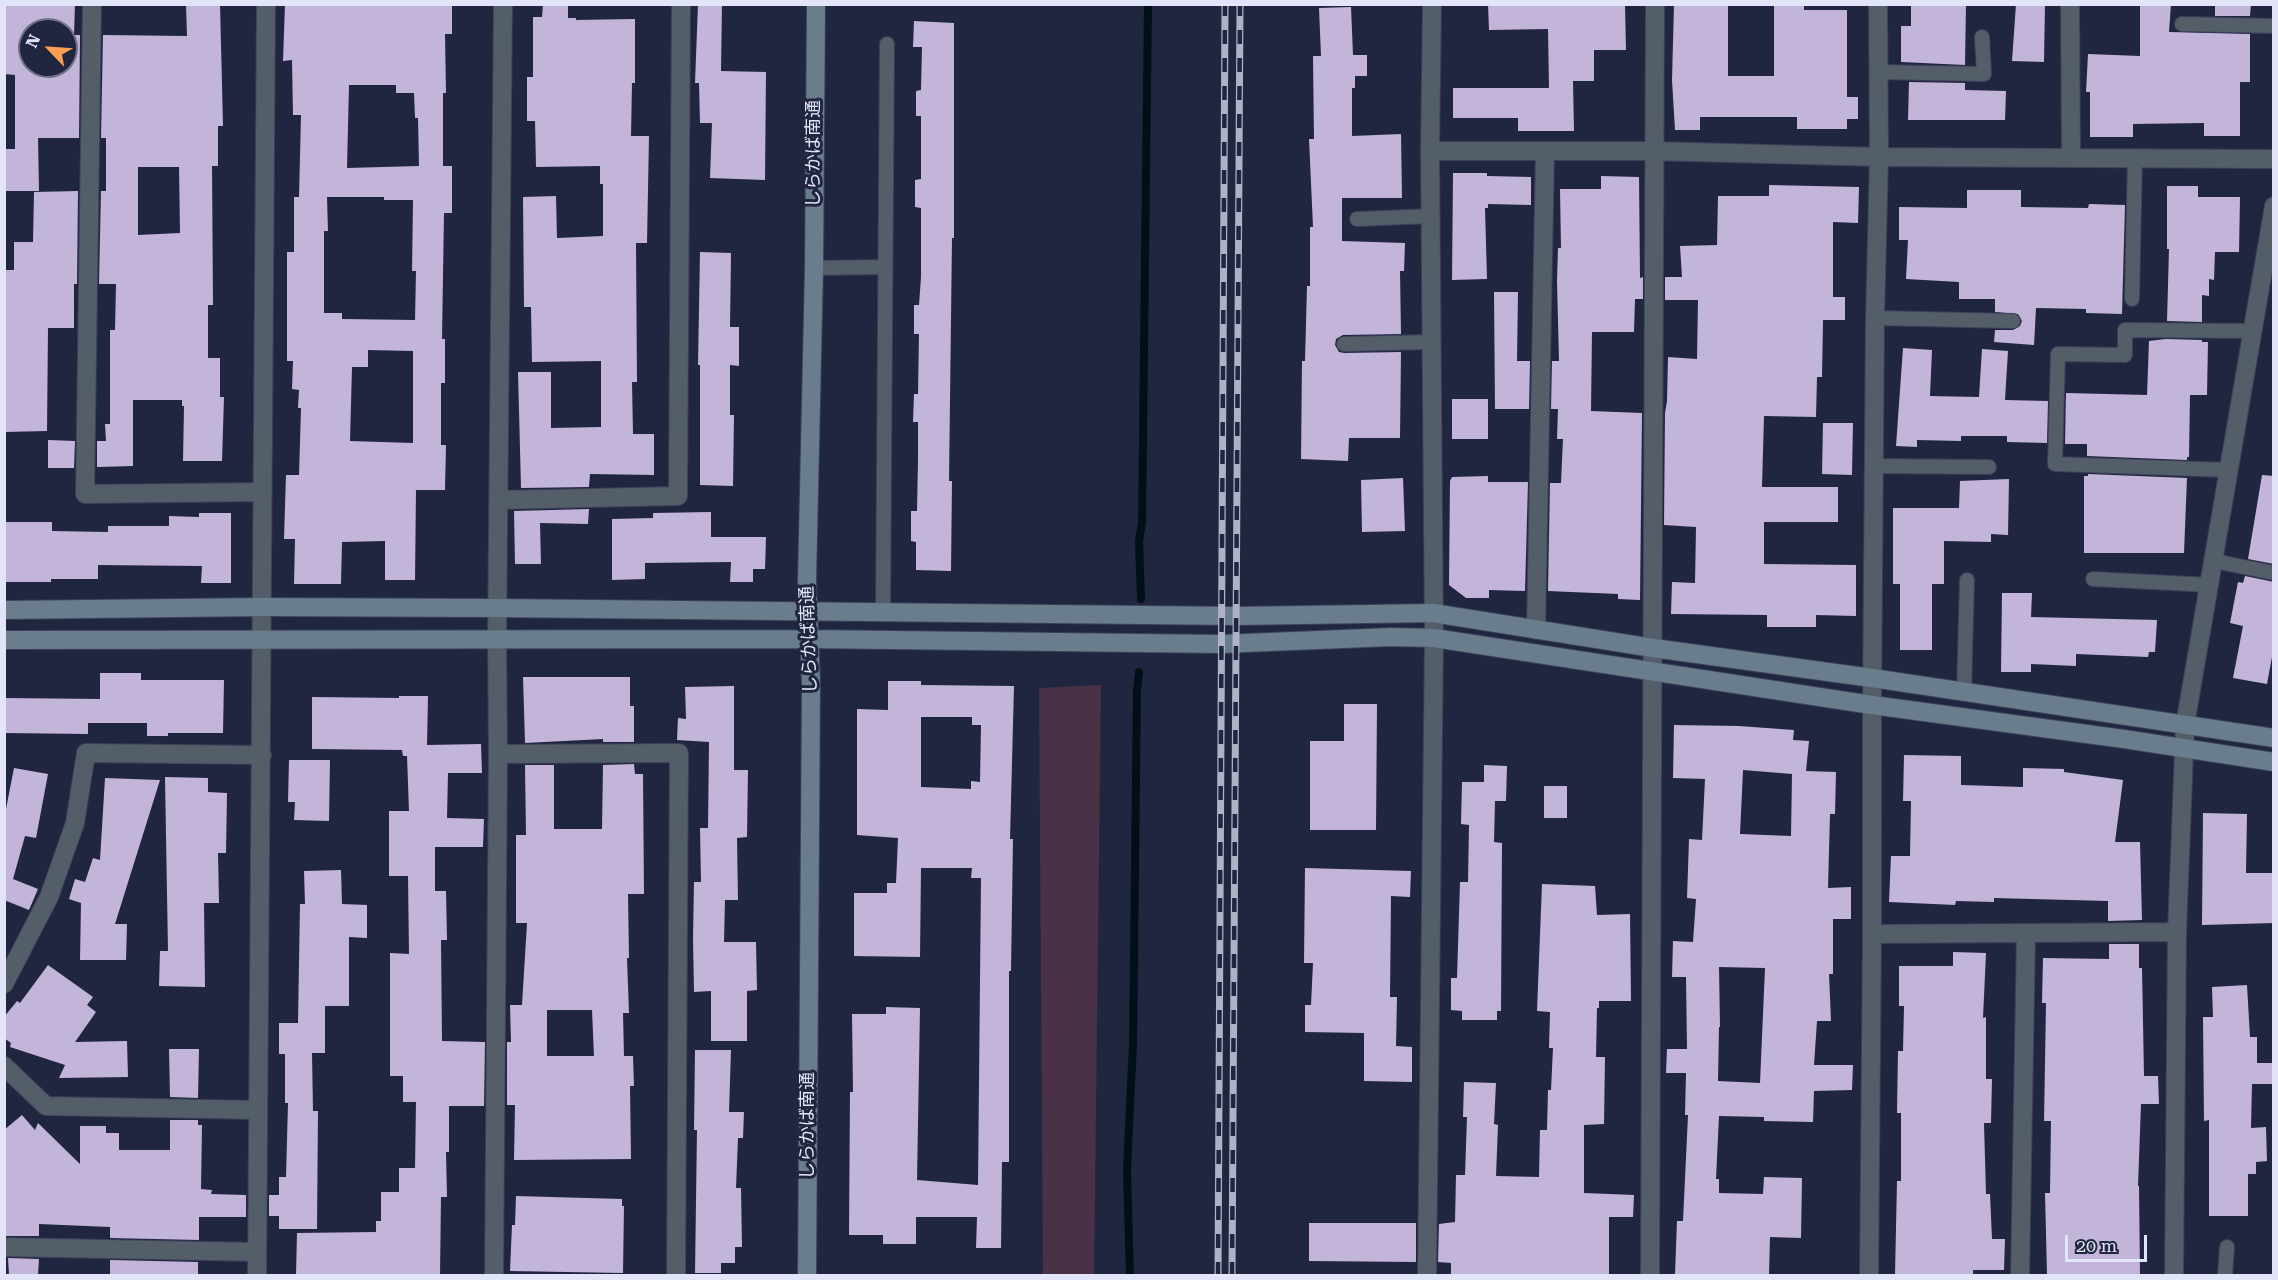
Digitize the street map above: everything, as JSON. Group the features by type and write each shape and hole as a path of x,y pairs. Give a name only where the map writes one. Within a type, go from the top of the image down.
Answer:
{"street":[{"path":"92,4 85,494 263,492"},
{"path":"257,1275 266,4"},
{"path":"494,1275 503,4"},
{"path":"499,500 678,496 681,4"},
{"name":"しらかば南通","path":"807,1275 811,683 808,612 816,4"},
{"path":"1427,1275 1434,638 1430,151 1432,4"},
{"path":"1650,1275 1655,4"},
{"path":"1869,1275 1875,318 1879,157 1878,4"},
{"path":"2070,4 2072,157"},
{"path":"1430,151 1654,151 1879,157 2274,159"},
{"path":"1536,630 1545,151"},
{"path":"2174,1275 2176,932 2185,725 2274,206"},
{"path":"4,610 262,607 1236,616 1432,613 1653,648 2274,738"},
{"path":"4,640 809,639 1236,644 1391,637 1434,638 1872,705 2274,762"},
{"path":"4,984 49,897 75,823 86,753 262,755"},
{"path":"498,754 679,753 676,1275"},
{"path":"1872,933 2176,932"},
{"path":"2020,1275 2026,934"},
{"path":"4,1066 46,1106 258,1110"},
{"path":"4,1247 257,1252"}],"lane":[{"path":"2182,24 2274,26"},
{"path":"1878,72 1984,74 1982,37"},
{"path":"883,613 887,44"},
{"path":"2132,299 2135,158"},
{"path":"1357,219 1431,216"},
{"path":"814,268 885,267"},
{"path":"1875,318 2013,321"},
{"path":"2229,470 2055,464 2058,354 2125,355 2125,330 2253,331"},
{"path":"1344,344 1431,342"},
{"path":"1874,466 1989,467"},
{"path":"2214,561 2274,573"},
{"path":"2092,579 2210,585"},
{"path":"1964,692 1968,580"},
{"path":"2225,1275 2227,1247"}],"shaded area":[{"path":"1101,685 1094,1275 1043,1275 1039,688"}],"building":[{"path":"4,4 75,4 75,18 18,18 18,78 78,78 78,35 80,35 79,138 38,138 39,191 4,191 4,149 15,149 15,75 4,74"},
{"path":"186,4 220,4 223,126 218,126 218,166 212,166 213,305 208,305 208,358 220,358 220,397 224,397 222,461 183,461 184,406 182,406 182,400 133,400 133,466 97,467 97,441 106,441 105,424 110,424 110,330 115,330 116,284 99,284 101,191 106,191 106,138 101,138 103,35 187,36","holes":["138,167 179,167 180,233 138,235"]},
{"path":"285,4 452,4 452,34 445,34 446,93 443,93 443,166 452,166 452,213 444,213 442,339 445,339 445,383 441,383 441,445 446,445 445,490 416,490 415,580 385,580 385,541 342,542 341,584 294,584 295,539 284,539 286,475 299,475 301,408 298,408 299,390 292,389 293,361 287,361 287,252 294,252 294,197 299,197 301,115 293,115 292,60 283,61","holes":["349,85 396,85 396,93 414,93 415,118 418,118 419,166 347,168","327,197 384,197 384,200 413,200 412,271 416,271 415,320 342,319 342,313 324,313 324,231 328,231","368,350 413,351 413,443 350,441 352,367 368,367"]},
{"path":"543,4 568,4 568,18 576,18 576,20 635,19 635,83 632,83 631,136 649,136 647,243 636,243 637,382 632,382 633,434 654,434 654,475 590,474 589,487 521,488 518,372 551,372 551,428 601,427 601,361 532,362 531,307 524,307 523,197 556,196 557,238 603,236 603,184 600,184 600,166 536,167 535,121 527,121 527,77 533,77 533,17 542,17"},
{"path":"698,4 722,4 721,71 766,72 765,180 710,178 712,123 700,123 699,83 695,83"},
{"path":"1488,4 1625,4 1626,50 1594,50 1594,81 1573,81 1574,131 1518,131 1518,118 1453,118 1453,88 1549,88 1548,29 1489,30"},
{"path":"1674,4 1728,4 1728,76 1774,76 1774,4 1804,4 1804,10 1847,10 1847,97 1858,97 1858,119 1847,119 1847,129 1797,129 1797,117 1700,117 1700,130 1675,130 1672,80"},
{"path":"1911,4 1966,4 1965,65 1901,62 1901,26 1911,26"},
{"path":"2016,4 2045,4 2044,62 2012,61"},
{"path":"2140,4 2171,4 2169,32 2250,34 2250,82 2240,82 2240,136 2204,136 2204,123 2133,124 2133,137 2090,137 2090,92 2086,92 2088,54 2140,56"},
{"path":"2215,4 2251,4 2250,16 2215,16"},
{"path":"1351,7 1353,55 1367,55 1367,76 1355,76 1355,88 1352,88 1352,136 1401,134 1402,198 1342,198 1342,241 1405,243 1404,271 1400,271 1401,334 1343,335 1336,339 1335,345 1339,352 1344,353 1401,352 1400,438 1349,438 1348,461 1301,459 1302,361 1305,361 1307,286 1310,286 1310,227 1313,227 1309,139 1314,139 1313,56 1321,56 1319,8"},
{"path":"914,21 954,23 954,238 952,238 949,481 952,481 951,571 916,570 916,542 911,541 911,511 917,511 918,461 918,422 913,422 914,394 918,394 919,334 914,334 914,305 919,305 921,277 921,208 915,207 915,180 921,179 921,116 916,116 916,91 921,90 922,47 913,47"},
{"path":"1909,82 1965,83 1965,90 2006,91 2005,120 1908,120"},
{"path":"1453,173 1531,177 1531,205 1488,204 1488,208 1485,208 1487,279 1452,280"},
{"path":"1601,176 1639,177 1640,278 1643,277 1643,299 1635,299 1634,332 1592,332 1591,411 1642,413 1640,600 1618,599 1618,594 1548,591 1550,483 1561,483 1563,439 1557,439 1558,409 1551,409 1552,361 1559,361 1557,281 1558,248 1561,248 1560,189 1601,189"},
{"path":"1769,185 1859,187 1858,223 1833,222 1833,297 1845,297 1845,320 1823,320 1822,377 1817,377 1816,417 1764,416 1762,487 1838,487 1838,522 1764,522 1764,564 1856,565 1856,616 1816,615 1816,627 1767,627 1767,615 1671,614 1672,582 1695,583 1696,527 1664,525 1668,357 1697,359 1698,300 1665,300 1665,277 1682,277 1680,246 1717,245 1718,196 1769,196"},
{"path":"2167,186 2198,186 2198,197 2240,197 2239,252 2215,252 2214,280 2209,279 2209,296 2202,295 2202,322 2167,321 2169,249 2167,249"},
{"path":"1967,190 2021,190 2021,207 2088,208 2089,204 2125,205 2122,314 2086,313 2086,309 2036,308 2034,345 1994,342 1995,330 2013,330 2020,326 2022,321 2018,314 1995,312 1995,299 1959,299 1959,282 1906,279 1908,240 1899,240 1899,207 1967,208"},
{"path":"78,191 74,328 48,328 47,431 4,432 4,270 14,270 14,242 33,242 34,192"},
{"path":"700,252 731,253 730,327 739,327 739,366 730,365 730,415 734,415 733,486 700,485 700,365 698,365"},
{"path":"1494,292 1518,292 1517,361 1530,361 1529,409 1495,409"},
{"path":"2166,339 2208,342 2207,395 2190,395 2189,457 2187,460 2087,456 2087,444 2065,444 2066,393 2147,395 2149,341"},
{"path":"1903,348 1932,350 1930,396 1979,397 1982,349 2008,351 2005,400 2048,401 2047,443 2007,442 2007,436 1961,436 1961,441 1917,440 1917,447 1896,446"},
{"path":"1452,399 1488,399 1488,439 1452,439"},
{"path":"1823,423 1853,423 1852,475 1822,474"},
{"path":"48,440 75,441 74,468 48,468"},
{"path":"2088,474 2187,478 2184,553 2084,553 2084,476"},
{"path":"2262,475 2274,476 2274,564 2248,559"},
{"path":"1488,476 1488,482 1528,482 1525,591 1489,590 1489,598 1466,598 1449,585 1450,481 1452,477"},
{"path":"1403,478 1405,531 1362,532 1361,480"},
{"path":"2009,479 2008,535 1991,534 1991,542 1944,541 1944,584 1932,584 1932,650 1900,650 1900,584 1893,584 1893,508 1959,508 1960,481"},
{"path":"589,509 588,524 540,523 541,564 515,564 514,511"},
{"path":"711,512 711,537 766,537 765,569 753,569 753,582 730,582 731,562 645,563 645,579 612,580 612,519 653,518 653,513"},
{"path":"199,513 231,513 231,583 201,583 202,566 98,565 98,579 4,582 4,522 52,522 52,531 108,532 108,526 169,526 169,516 199,517"},
{"path":"2245,576 2274,582 2274,646 2267,684 2233,678 2243,626 2230,623 2238,582 2243,583"},
{"path":"2002,593 2032,593 2031,617 2157,620 2155,652 2149,652 2148,657 2076,654 2076,666 2031,664 2031,672 2001,672"},
{"path":"100,673 141,673 141,680 224,680 223,733 168,733 168,736 147,736 147,723 88,723 88,734 4,733 4,698 100,699"},
{"path":"523,677 630,677 630,706 634,706 634,742 603,742 603,739 525,743"},
{"path":"888,681 921,681 921,685 1014,686 1010,839 1013,839 1011,971 1009,971 1009,1162 1002,1162 1001,1248 976,1248 977,1217 916,1217 916,1244 883,1244 883,1235 849,1235 850,1092 853,1092 852,1014 886,1014 886,1007 920,1008 917,1180 978,1185 981,878 971,878 972,868 921,868 920,957 854,956 854,893 887,893 887,883 896,883 898,838 857,835 857,709 888,710","holes":["921,717 972,717 972,725 981,725 980,782 971,781 971,789 921,787"]},
{"path":"734,686 734,770 748,770 747,837 737,838 738,900 725,900 724,942 756,942 757,990 747,991 747,1041 711,1041 711,991 694,992 693,938 694,882 701,882 700,828 708,828 709,742 677,740 678,718 686,719 685,687"},
{"path":"399,696 428,696 427,745 481,744 482,773 448,773 447,818 484,819 483,847 435,847 435,891 446,891 447,940 441,940 442,1041 485,1042 484,1106 449,1106 449,1152 446,1152 447,1197 441,1197 440,1275 296,1275 297,1233 376,1232 376,1221 381,1221 381,1192 399,1192 399,1168 415,1168 416,1102 403,1102 403,1076 390,1076 390,953 409,954 408,876 389,876 389,811 409,811 407,756 403,756 402,750 312,749 312,697 399,698"},
{"path":"1344,704 1377,704 1376,830 1310,830 1310,741 1344,741"},
{"path":"1674,725 1794,730 1793,740 1809,741 1806,771 1836,772 1835,814 1830,814 1828,888 1851,887 1851,919 1833,919 1833,974 1829,974 1831,1021 1817,1021 1814,1065 1853,1065 1852,1090 1814,1091 1813,1122 1764,1121 1764,1117 1719,1116 1716,1179 1719,1179 1719,1193 1763,1194 1764,1177 1802,1178 1801,1238 1770,1237 1769,1275 1675,1274 1677,1221 1683,1221 1688,1115 1685,1115 1686,1073 1666,1073 1667,1049 1687,1049 1686,977 1672,977 1673,941 1693,942 1696,899 1687,898 1689,839 1702,840 1705,779 1673,778","holes":["1743,770 1792,774 1791,836 1740,834","1719,967 1765,968 1760,1083 1718,1081"]},
{"path":"1904,755 1961,756 1961,785 2023,787 2023,768 2064,769 2064,772 2123,780 2115,842 2140,842 2142,920 2108,921 2108,901 1994,898 1994,902 1956,901 1955,905 1889,902 1891,856 1910,856 1911,801 1903,801"},
{"path":"289,760 330,760 329,821 294,820 295,802 288,802"},
{"path":"634,764 635,774 643,774 644,894 628,894 629,1013 623,1013 624,1056 633,1056 634,1086 630,1086 631,1159 514,1160 515,1105 507,1105 507,1042 511,1042 510,1005 522,1005 527,923 516,923 516,835 526,835 525,765 554,765 554,829 602,829 603,765","holes":["547,1010 592,1010 594,1056 547,1056"]},
{"path":"1484,765 1507,766 1506,801 1495,801 1494,842 1502,843 1501,1011 1497,1011 1497,1020 1462,1020 1462,1011 1451,1010 1451,978 1457,978 1460,882 1468,882 1469,825 1461,824 1462,782 1484,782"},
{"path":"14,768 48,774 36,838 25,836 13,879 38,889 29,910 4,900 4,819"},
{"path":"165,777 208,778 208,792 227,793 226,853 218,853 219,903 204,903 205,987 159,986 160,951 168,951"},
{"path":"105,778 160,780 115,924 127,924 126,960 80,960 81,903 69,899 75,879 85,882 93,858 100,860"},
{"path":"1544,786 1567,786 1567,818 1544,818"},
{"path":"2203,813 2247,814 2246,873 2274,873 2274,923 2202,925"},
{"path":"1305,868 1411,871 1410,897 1391,896 1390,997 1397,997 1396,1046 1412,1047 1412,1082 1364,1081 1364,1033 1305,1032 1305,1005 1311,1005 1313,963 1304,963"},
{"path":"341,870 342,904 367,905 367,938 349,937 349,1006 325,1006 325,1053 312,1053 313,1111 318,1111 317,1229 279,1229 279,1216 269,1216 269,1195 279,1195 279,1177 286,1177 288,1103 285,1103 285,1054 279,1054 279,1023 298,1023 300,904 305,904 304,871"},
{"path":"1542,884 1595,886 1597,915 1630,914 1631,1001 1599,1001 1599,1008 1597,1008 1596,1057 1605,1057 1604,1124 1584,1125 1584,1193 1634,1195 1633,1217 1609,1217 1609,1275 1451,1275 1451,1263 1438,1262 1439,1224 1455,1222 1456,1175 1465,1175 1467,1117 1463,1117 1464,1082 1496,1083 1494,1124 1498,1125 1496,1176 1539,1177 1540,1130 1547,1130 1548,1090 1551,1090 1553,1048 1549,1048 1550,1012 1537,1011"},
{"path":"2109,944 2139,944 2139,968 2142,968 2144,1076 2158,1076 2159,1104 2141,1104 2138,1186 2140,1275 2047,1275 2045,1193 2050,1193 2051,1121 2044,1121 2046,1003 2042,1003 2043,958 2109,959"},
{"path":"1953,952 1986,953 1983,1018 1986,1017 1986,1079 1992,1079 1991,1123 1984,1123 1986,1194 1990,1194 1992,1239 2005,1239 2004,1270 1973,1270 1973,1275 1895,1275 1897,1181 1901,1181 1901,1113 1897,1113 1898,1051 1903,1051 1904,1006 1899,1006 1899,966 1953,966"},
{"path":"48,965 93,997 87,1005 96,1012 75,1042 127,1041 128,1077 59,1078 65,1065 10,1047 11,1043 4,1038 4,1017 17,1001 20,1003"},
{"path":"2247,985 2250,1037 2257,1037 2257,1063 2272,1063 2272,1084 2252,1084 2251,1128 2266,1127 2267,1161 2256,1162 2256,1174 2248,1174 2248,1216 2209,1216 2209,1120 2204,1121 2203,1017 2213,1017 2212,987"},
{"path":"169,1049 199,1049 198,1098 170,1097"},
{"path":"695,1050 731,1050 729,1112 744,1112 743,1138 738,1138 736,1188 741,1188 742,1247 735,1247 735,1263 721,1263 721,1273 695,1273 697,1130 694,1130"},
{"path":"22,1115 35,1130 38,1123 80,1164 80,1126 106,1126 106,1133 119,1133 119,1150 170,1150 170,1120 198,1120 198,1125 202,1125 201,1189 212,1190 211,1194 246,1195 246,1217 199,1217 199,1240 110,1238 110,1227 39,1224 39,1236 6,1236 4,1130"},
{"path":"516,1196 622,1199 622,1206 624,1206 623,1273 510,1271"},
{"path":"1309,1223 1416,1223 1416,1262 1309,1261"},
{"path":"8,1258 39,1259 38,1275 9,1275"},
{"path":"110,1260 198,1262 198,1275 110,1275"}],"waterway":[{"path":"1141,599 1139,541 1142,522 1148,4"},
{"path":"1130,1276 1127,1170 1133,1043 1139,672"}],"railway":[{"path":"1218,1276 1225,4"},
{"path":"1232,1276 1240,4"}]}
